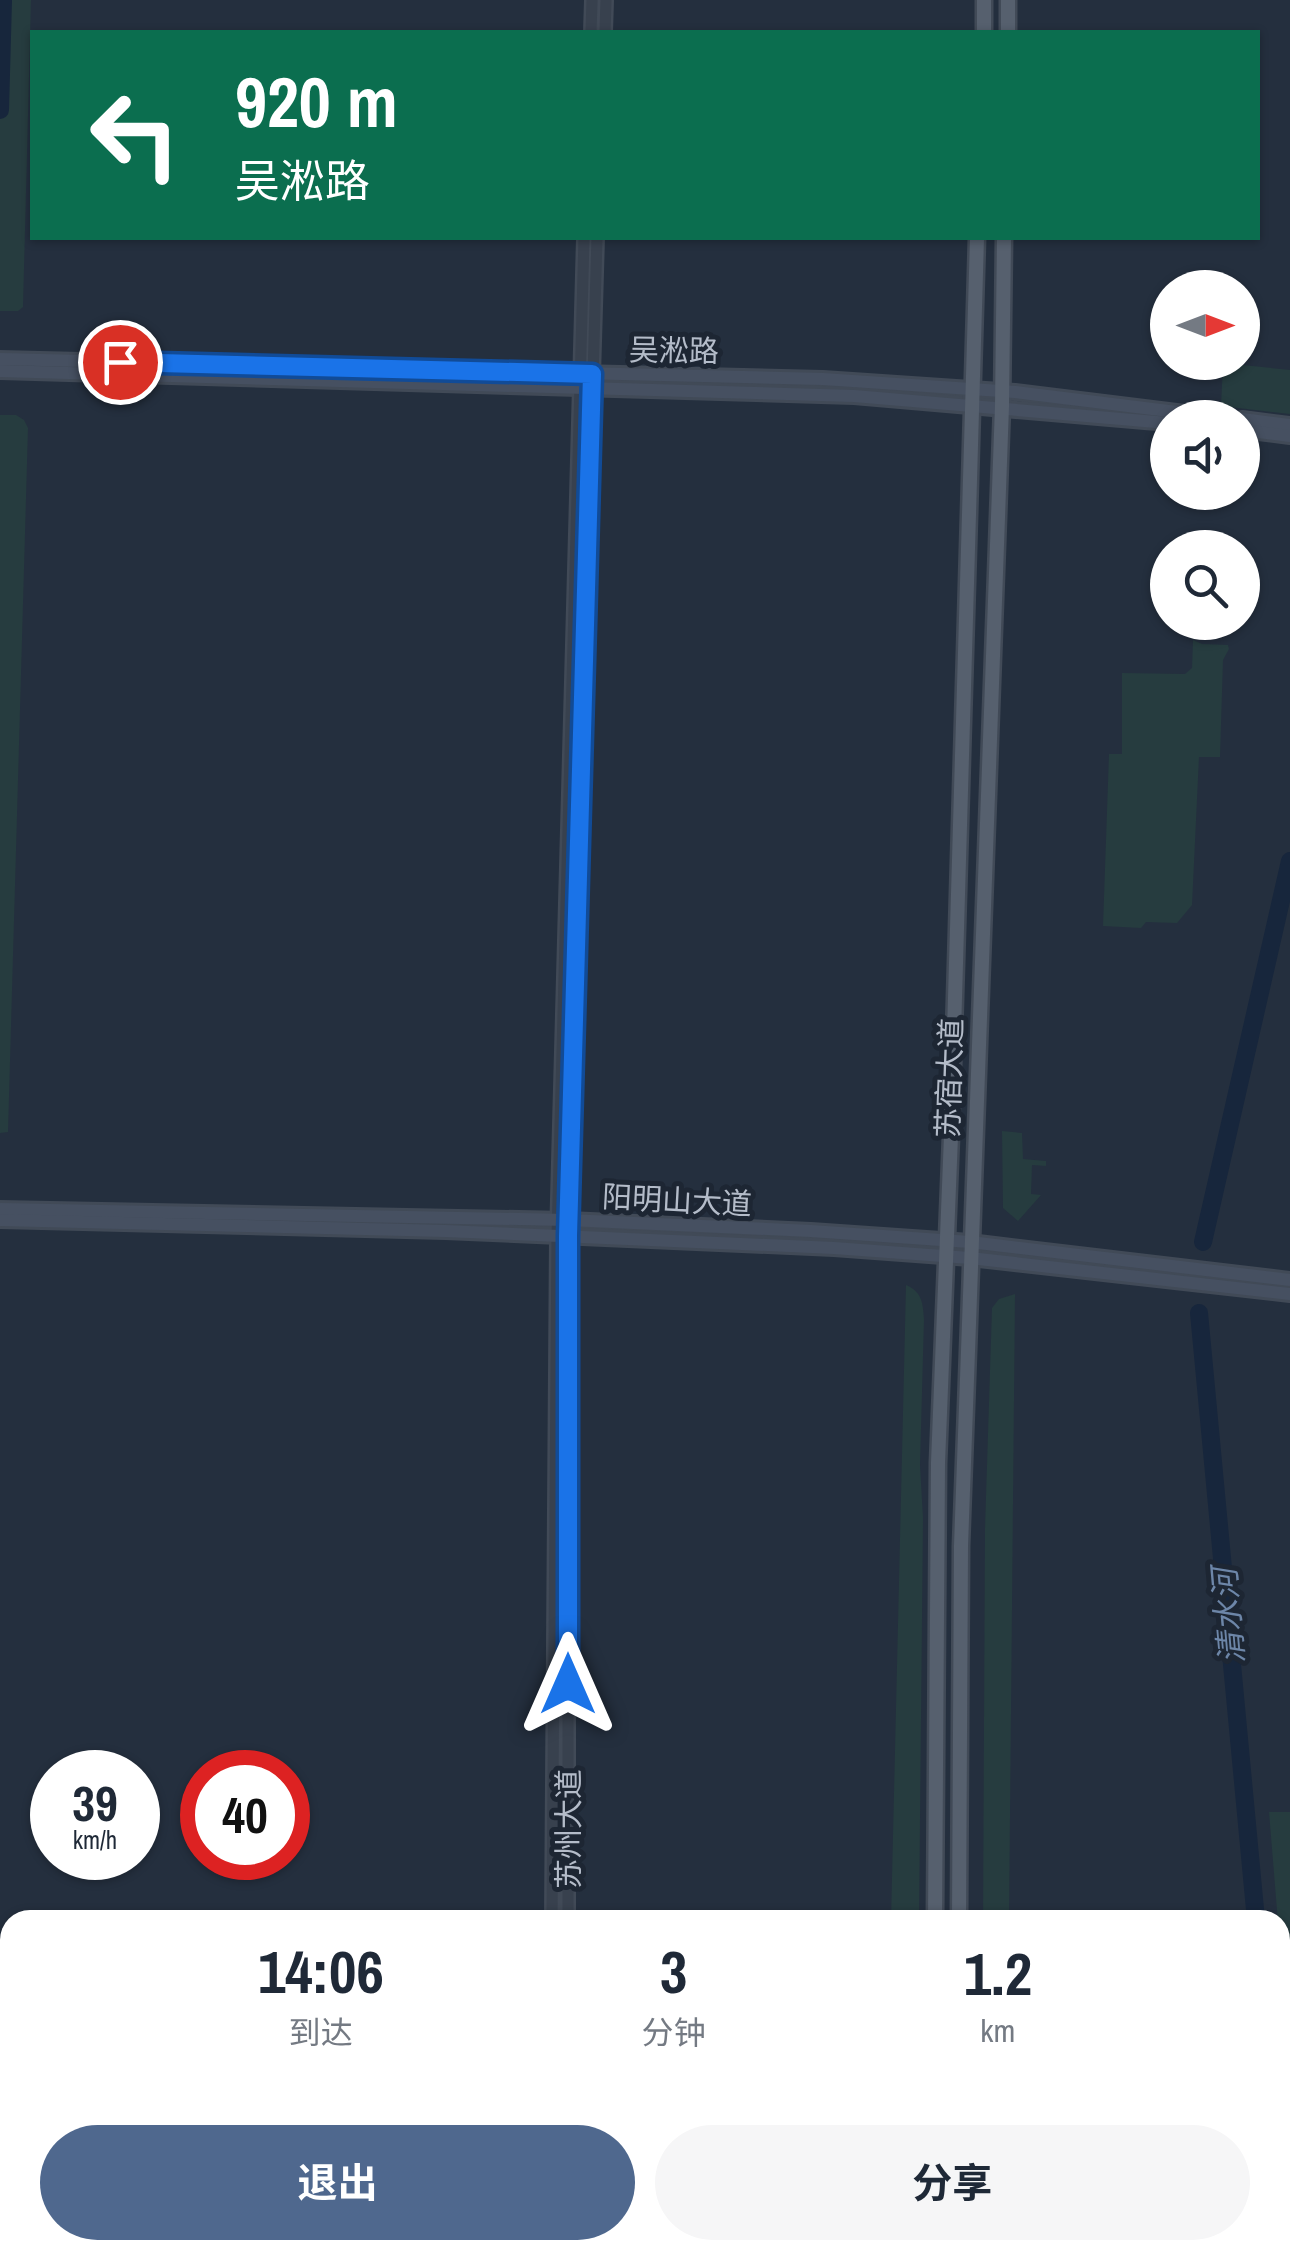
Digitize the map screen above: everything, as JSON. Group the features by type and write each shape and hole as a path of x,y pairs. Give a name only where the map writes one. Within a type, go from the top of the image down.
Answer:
{"main road":[{"path":"984,0 984,30"},
{"path":"1008,0 1008,30"},
{"name":"苏宿大道","path":"935,1910 938,1463 977,240"},
{"name":"苏宿大道","path":"959,1910 961,1546 1002,399 1004,240"},
{"name":"吴淞路","path":"0,359 585,380"},
{"name":"吴淞路","path":"0,371 585,380 823,379 970,397 1150,412"},
{"name":"吴淞路","path":"1002,399 1150,420"},
{"path":"1260,422 1290,425"},
{"path":"1260,432 1290,436"},
{"name":"阳明山大道","path":"0,1209 563,1220 946,1240 1290,1280"},
{"name":"阳明山大道","path":"0,1220 822,1247 970,1258 1290,1294"}],"street":[{"path":"590,30 592,0"},
{"path":"605,30 606,0"},
{"name":"苏州大道","path":"552,1910 562,1236 585,380 584,240"},
{"name":"苏州大道","path":"585,380 597,240"},
{"name":"苏州大道","path":"562,1236 568,1910"}],"green space":[{"path":"0,0 31,0 23,307 18,311 0,311"},
{"path":"1260,367 1290,370 1290,414 1260,411 1260,400 1221,400 1222,380 1260,380"},
{"path":"0,415 16,415 28,428 8,1132 0,1133"},
{"path":"1193,640 1228,645 1223,660 1220,757 1199,757 1192,905 1177,923 1146,922 1141,928 1103,926 1109,754 1122,754 1122,673 1185,674 1192,668"},
{"path":"1002,1131 1022,1133 1023,1159 1046,1161 1046,1166 1032,1165 1031,1194 1041,1195 1018,1221 1003,1208"},
{"path":"906,1285 921,1299 924,1319 919,1910 891,1910"},
{"path":"1015,1294 1009,1910 983,1910 985,1528 992,1308 999,1299"},
{"path":"1269,1812 1290,1812 1290,1910 1277,1910"}],"waterway":[{"path":"0,110 3,0"},
{"name":"清水河","path":"1203,1242 1290,861"},
{"name":"清水河","path":"1199,1313 1255,1910"}],"route":[{"path":"120,362 592,374 568,1236 568,1684"}]}
